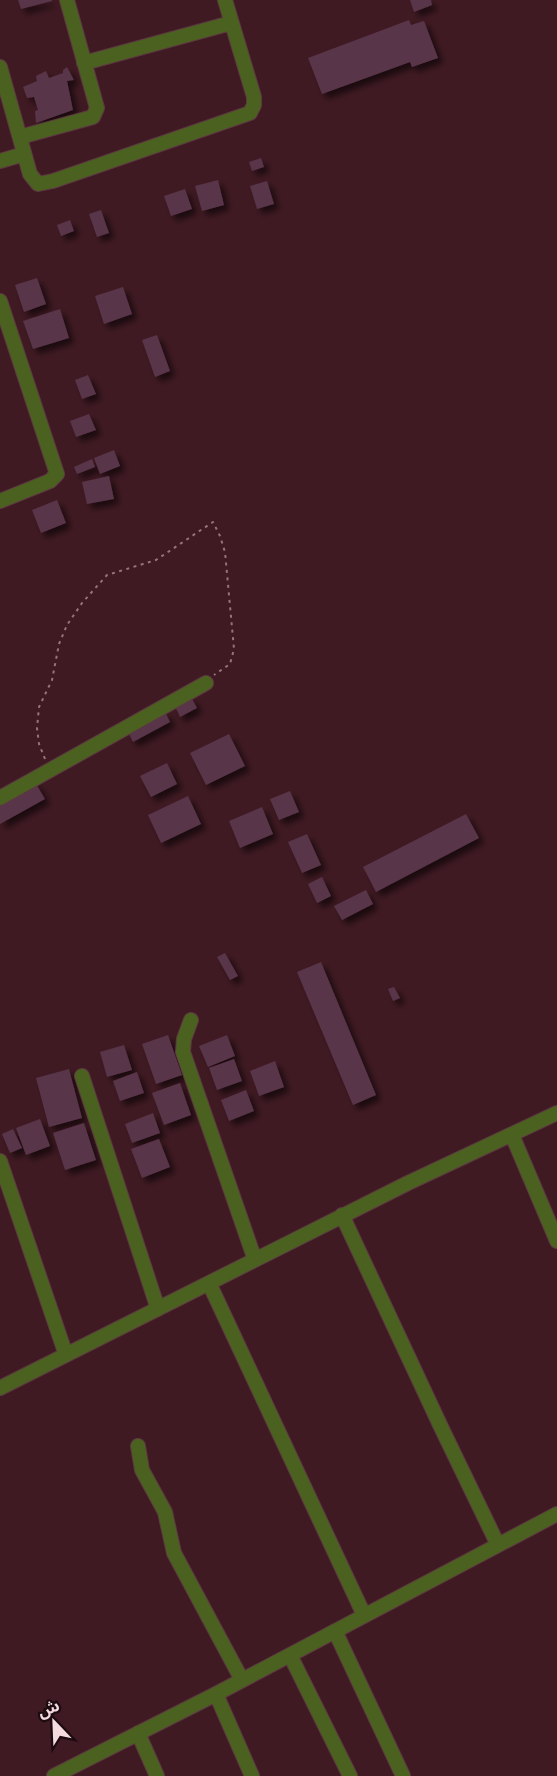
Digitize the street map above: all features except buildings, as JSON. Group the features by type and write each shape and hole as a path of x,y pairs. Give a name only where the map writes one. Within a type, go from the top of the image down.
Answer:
{"street":[{"path":"20,137 94,115 96,108 67,0"},
{"path":"0,67 32,178 38,184 43,184 250,113 254,105 254,98 225,0"},
{"path":"84,63 231,23"},
{"path":"0,161 24,154"},
{"path":"0,301 57,474 50,481 0,501"},
{"path":"0,798 206,683"},
{"path":"191,1020 183,1039 183,1052 255,1260"},
{"path":"82,1076 158,1309"},
{"path":"0,1388 342,1215 557,1113"},
{"path":"512,1135 557,1241"},
{"path":"0,1161 66,1355"},
{"path":"342,1215 498,1545"},
{"path":"209,1283 364,1616"},
{"path":"138,1446 142,1470 165,1512 174,1553 242,1680"},
{"path":"59,1775 557,1514"},
{"path":"335,1631 403,1776"},
{"path":"290,1655 350,1776"},
{"path":"216,1694 252,1776"},
{"path":"138,1733 157,1776"}],"path":[{"path":"49,770 39,744 37,728 39,707 52,680 59,644 67,625 82,603 107,575 156,560 213,522 225,552 234,649 230,664 206,683"}]}
